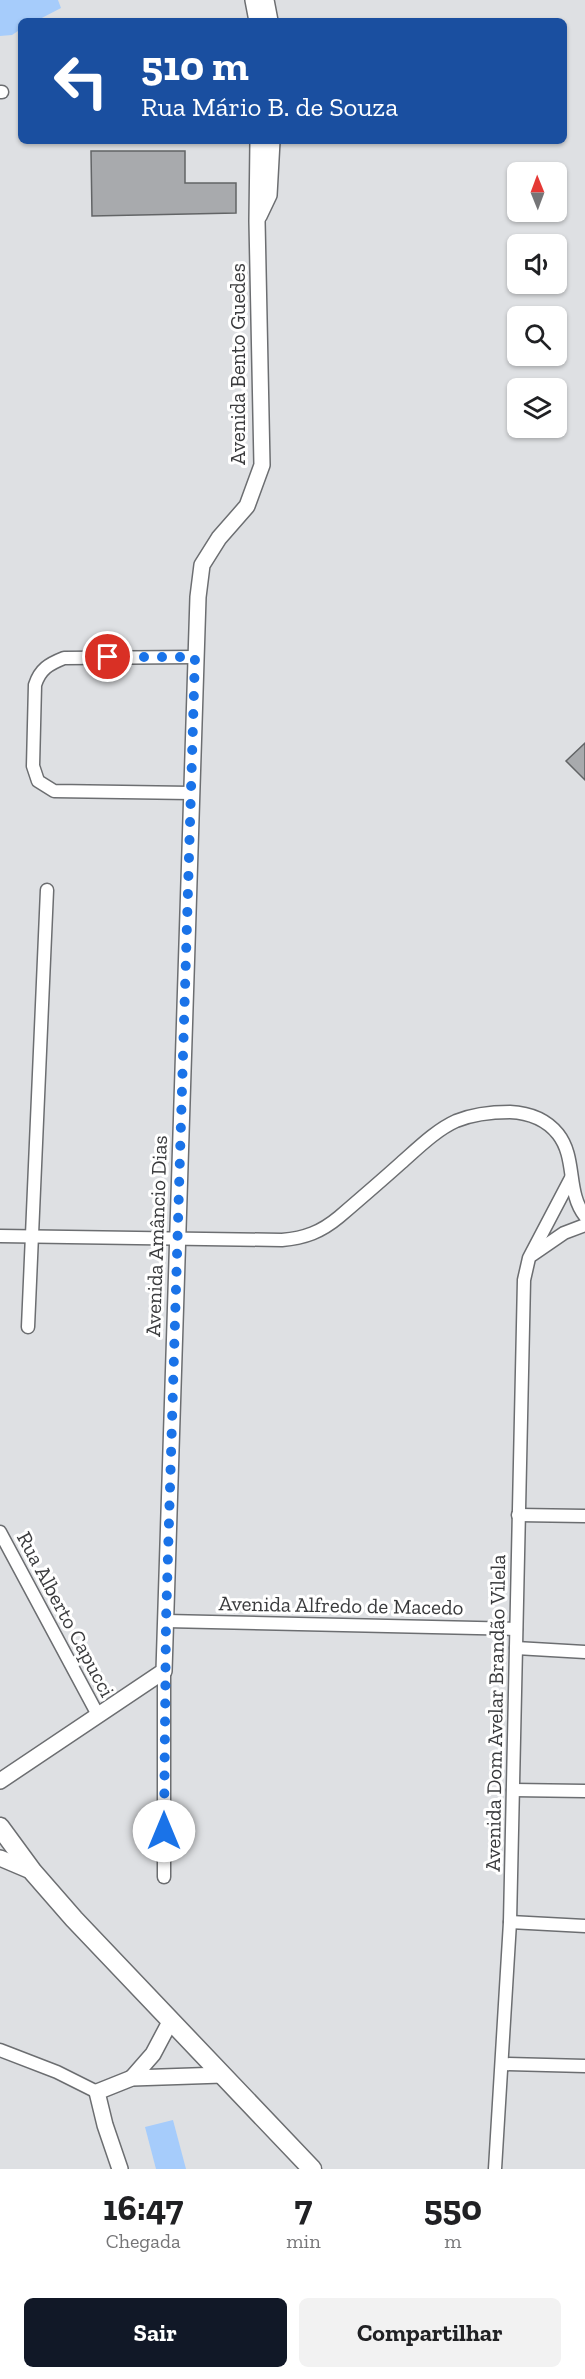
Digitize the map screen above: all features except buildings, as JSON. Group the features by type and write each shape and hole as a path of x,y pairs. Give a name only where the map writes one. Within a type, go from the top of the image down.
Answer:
{"main road":[{"path":"0,1827 33,1872 74,1919 312,2169"}],"street":[{"path":"253,0 256,18"},
{"path":"266,0 269,18"},
{"name":"Avenida Bento Guedes","path":"198,597 202,566 219,538 248,506 262,465 257,221 258,144"},
{"name":"Avenida Bento Guedes","path":"257,221 269,195 272,144"},
{"name":"Avenida Amâncio Dias","path":"164,1877 164,1671 198,597"},
{"path":"191,793 54,791 38,781 33,766 35,685 39,672 51,663 64,658 195,657"},
{"path":"28,1328 47,890"},
{"path":"0,1236 282,1240 305,1238 328,1226 436,1134 454,1122 484,1113 519,1113 535,1116 546,1122 564,1142 574,1195 585,1216"},
{"name":"Avenida Dom Avelar Brandão Vilela","path":"495,2169 510,1922 523,1307 529,1258 571,1178"},
{"path":"529,1258 559,1236 585,1225"},
{"path":"518,1515 585,1516"},
{"name":"Rua Alberto Capucci","path":"0,1532 98,1715"},
{"name":"Avenida Alfredo de Macedo","path":"166,1621 516,1629"},
{"path":"516,1648 585,1652"},
{"path":"0,1781 164,1671"},
{"path":"513,1790 585,1791"},
{"path":"0,1858 33,1872"},
{"path":"510,1922 585,1926"},
{"path":"132,2078 153,2054 171,2020"},
{"path":"0,2050 57,2072 97,2092 132,2078 222,2075"},
{"path":"503,2064 585,2066"},
{"path":"97,2092 120,2169"}],"shaded area":[{"path":"0,0 58,0 61,8 42,18 18,18 18,31 12,35 0,36"},
{"path":"173,2120 186,2169 156,2169 145,2127"}],"route":[{"path":"108,657 195,657 164,1671 164,1831"}]}
